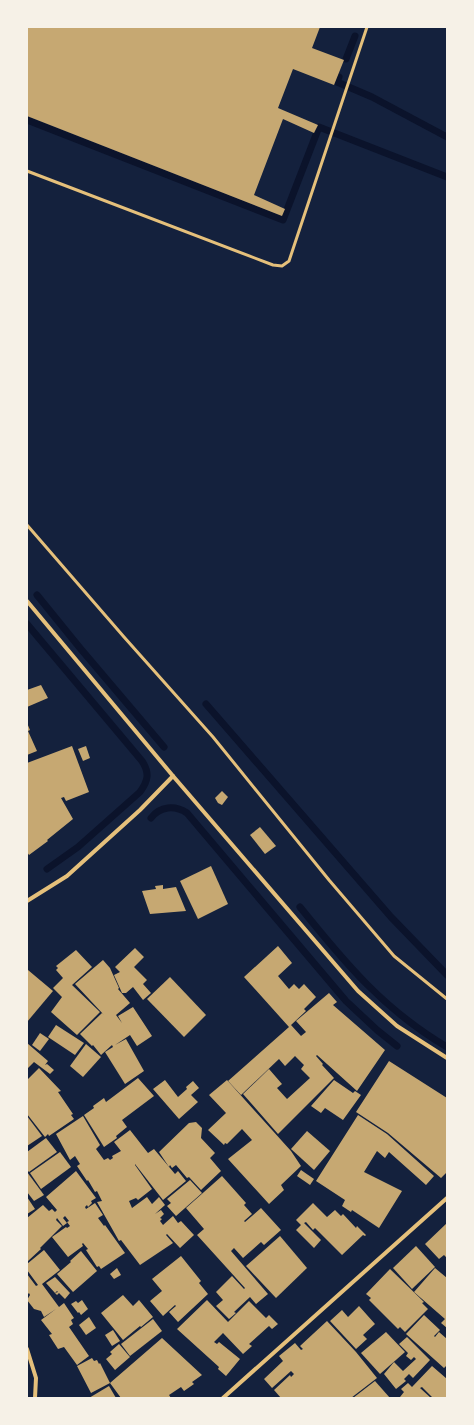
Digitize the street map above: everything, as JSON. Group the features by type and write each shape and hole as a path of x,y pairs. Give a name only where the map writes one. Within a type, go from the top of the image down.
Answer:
{"street":[{"path":"27,601 173,776 358,991 397,1026 447,1058"},
{"path":"27,901 67,876 140,810 173,776"},
{"path":"223,1398 447,1198"},
{"path":"27,1350 36,1378 35,1398"}],"lane":[{"path":"27,171 273,265 282,266 289,262 367,27"},
{"path":"27,525 124,637 213,736 329,880 394,956 447,999"}],"building":[{"path":"27,27 320,27 312,48 344,60 334,85 293,69 278,108 318,125 314,133 283,119 254,195 285,209 282,216 27,116"},
{"path":"41,685 48,698 27,707 27,690"},
{"path":"27,723 30,730 28,731 37,751 27,755"},
{"path":"72,746 89,792 66,801 64,797 61,798 73,819 29,855 27,852 27,763"},
{"path":"86,746 90,758 83,761 78,749"},
{"path":"222,791 228,797 222,805 218,803 215,798"},
{"path":"260,827 276,846 265,854 250,835"},
{"path":"211,866 228,904 198,919 180,881"},
{"path":"163,885 163,889 176,887 186,911 150,914 142,891 156,889 155,886"},
{"path":"278,946 292,963 278,976 289,989 294,984 299,989 304,984 316,997 304,1009 306,1011 291,1025 301,1036 306,1032 296,1021 329,993 337,1002 333,1005 385,1050 357,1091 317,1055 316,1056 323,1064 322,1065 334,1078 278,1134 243,1094 269,1069 282,1084 277,1088 287,1099 310,1078 301,1069 304,1065 295,1056 285,1066 279,1059 241,1095 228,1081 289,1027 244,977"},
{"path":"135,948 144,957 134,967 147,980 143,984 151,993 143,1000 133,987 126,993 122,993 114,975 120,972 115,967"},
{"path":"76,950 92,967 72,985 100,1012 77,1035 51,1012 62,997 53,988 63,978 56,970 58,968 56,966"},
{"path":"103,960 110,968 119,988 118,989 130,1003 116,1015 122,1023 118,1016 133,1007 152,1036 137,1046 130,1035 115,1045 126,1039 144,1071 125,1084 105,1052 113,1047 112,1045 101,1055 93,1045 92,1046 80,1034 102,1013 104,1015 75,984"},
{"path":"28,970 53,991 27,1022 27,971"},
{"path":"170,977 206,1015 184,1037 147,999"},
{"path":"56,1025 84,1043 75,1055 48,1037"},
{"path":"40,1033 49,1039 40,1051 32,1045"},
{"path":"27,1043 48,1061 45,1065 47,1064 54,1070 50,1074 34,1062 27,1069"},
{"path":"86,1044 101,1057 83,1077 70,1066"},
{"path":"389,1061 447,1098 447,1172 441,1178 388,1133 356,1112"},
{"path":"39,1068 61,1091 58,1092 73,1114 71,1115 74,1119 49,1136 48,1134 45,1137 27,1114 27,1080"},
{"path":"138,1078 154,1096 122,1120 127,1127 116,1136 117,1138 104,1147 84,1115 104,1098 106,1102"},
{"path":"165,1080 178,1097 193,1081 199,1088 191,1095 198,1102 179,1119 153,1089"},
{"path":"227,1080 291,1151 301,1166 281,1185 284,1190 269,1204 228,1159 252,1140 242,1129 227,1144 225,1143 224,1145 208,1130 226,1113 209,1095"},
{"path":"334,1080 353,1093 355,1091 361,1095 343,1120 325,1108 321,1113 311,1106"},
{"path":"358,1115 387,1134 434,1176 426,1185 389,1152 385,1158 377,1151 364,1172 402,1191 379,1228 352,1210 351,1212 342,1206 345,1200 316,1181"},
{"path":"27,1116 42,1136 27,1146"},
{"path":"83,1116 100,1145 96,1149 104,1160 108,1158 110,1160 113,1158 112,1156 121,1151 114,1142 130,1130 148,1153 154,1149 175,1174 178,1171 186,1181 163,1200 135,1164 152,1189 138,1200 136,1198 129,1201 132,1208 147,1197 152,1204 159,1197 165,1205 155,1214 161,1210 164,1214 160,1218 162,1219 160,1221 163,1225 173,1216 178,1223 181,1221 194,1235 180,1248 167,1234 166,1235 173,1243 140,1265 121,1240 119,1241 97,1202 102,1201 97,1191 95,1192 77,1166 80,1164 75,1156 70,1160 56,1134"},
{"path":"196,1122 202,1128 201,1138 215,1153 210,1158 221,1171 201,1190 189,1177 187,1178 176,1165 172,1168 170,1165 169,1167 159,1152 189,1123"},
{"path":"307,1131 330,1151 314,1170 291,1149"},
{"path":"46,1138 57,1152 29,1172 27,1170 27,1152"},
{"path":"60,1152 71,1167 41,1189 30,1173"},
{"path":"301,1170 314,1179 310,1185 297,1176"},
{"path":"76,1171 96,1198 91,1201 92,1203 88,1207 87,1205 85,1207 86,1209 95,1203 103,1215 98,1218 104,1226 105,1225 125,1253 101,1269 99,1266 97,1267 86,1250 88,1249 83,1243 83,1246 68,1257 52,1237 66,1227 67,1228 70,1226 67,1222 69,1221 65,1216 63,1218 67,1223 63,1226 57,1218 56,1220 62,1226 28,1261 27,1218 43,1205 49,1211 52,1209 55,1212 57,1210 46,1197"},
{"path":"27,1172 44,1195 34,1201 27,1192"},
{"path":"222,1176 246,1203 244,1205 252,1214 244,1221 245,1222 261,1208 281,1230 264,1245 261,1242 243,1258 234,1248 231,1251 268,1294 256,1304 250,1297 234,1312 236,1313 229,1319 216,1306 223,1300 216,1292 232,1276 244,1289 245,1288 197,1235 204,1229 186,1208"},
{"path":"190,1180 202,1193 176,1216 167,1206 171,1203 167,1199"},
{"path":"27,1197 35,1209 27,1214"},
{"path":"313,1203 327,1217 335,1210 341,1216 343,1214 356,1228 357,1226 366,1235 363,1235 342,1255 315,1228 313,1230 306,1222 304,1223 321,1240 314,1248 296,1230 301,1225 296,1220"},
{"path":"447,1223 447,1258 444,1255 439,1259 425,1244"},
{"path":"280,1236 307,1268 276,1298 246,1266"},
{"path":"416,1246 435,1267 412,1289 393,1268"},
{"path":"44,1250 60,1270 42,1284 59,1307 64,1303 74,1318 71,1320 73,1324 69,1327 89,1356 77,1365 64,1347 58,1349 49,1335 52,1334 41,1320 56,1309 44,1317 41,1311 34,1309 27,1300 30,1295 29,1293 27,1295 27,1274 36,1286 38,1285 27,1270 27,1264"},
{"path":"81,1251 97,1271 73,1292 57,1274"},
{"path":"181,1256 201,1281 199,1283 208,1294 178,1322 169,1312 176,1306 175,1305 163,1316 150,1301 162,1291 152,1279"},
{"path":"117,1268 121,1275 114,1279 110,1274"},
{"path":"435,1268 447,1278 447,1328 441,1323 445,1319 414,1292"},
{"path":"390,1269 424,1302 422,1303 428,1309 405,1332 400,1327 398,1329 369,1300 371,1298 366,1294"},
{"path":"55,1277 70,1293 65,1299 59,1293 57,1295 55,1293 46,1283"},
{"path":"123,1295 133,1306 139,1300 153,1317 123,1340 101,1313"},
{"path":"82,1300 88,1309 81,1315 71,1304 76,1301 78,1303"},
{"path":"207,1300 228,1322 249,1301 266,1318 269,1315 278,1324 272,1329 269,1326 249,1344 252,1346 243,1354 223,1333 214,1342 217,1344 219,1342 240,1359 226,1376 218,1369 219,1367 177,1329"},
{"path":"359,1306 375,1324 363,1335 367,1339 356,1349 330,1321 342,1310 348,1317"},
{"path":"424,1315 440,1330 434,1336 435,1337 439,1332 447,1339 447,1365 444,1368 406,1334"},
{"path":"89,1317 96,1328 86,1335 79,1325"},
{"path":"153,1319 162,1331 130,1356 121,1344"},
{"path":"327,1321 356,1352 377,1378 351,1398 281,1398 274,1390 290,1375 291,1377 294,1374 291,1371 272,1388 264,1379 283,1361 279,1356 295,1343 301,1350 303,1349 300,1346"},
{"path":"113,1330 120,1341 112,1346 105,1335"},
{"path":"386,1332 405,1352 380,1374 361,1353"},
{"path":"407,1337 430,1360 413,1378 409,1374 404,1379 406,1381 396,1389 384,1374 394,1362 403,1371 416,1359 414,1357 411,1360 406,1356 408,1353 399,1344"},
{"path":"162,1338 202,1375 192,1382 194,1384 184,1391 181,1387 169,1395 171,1398 121,1398 110,1383"},
{"path":"119,1344 130,1357 115,1370 106,1359 112,1354 110,1352"},
{"path":"92,1358 94,1361 97,1360 99,1364 100,1363 110,1383 91,1393 77,1366"},
{"path":"432,1366 447,1379 447,1398 433,1398 422,1387 420,1388 431,1398 400,1397 404,1392 401,1389 408,1383 412,1387"},
{"path":"375,1381 390,1398 353,1398"},
{"path":"109,1386 116,1398 89,1398"}],"waterway":[{"path":"346,59 355,36"},
{"path":"339,77 337,82 372,97 447,137"},
{"path":"27,120 283,220 319,127 447,177"},
{"path":"37,595 164,747"},
{"path":"27,624 142,761 145,765 147,773 145,784 140,792 78,847 47,869"},
{"path":"206,704 391,917 447,975"},
{"path":"151,818 159,811 168,808 182,810 187,813 346,1001 377,1030 397,1046"},
{"path":"300,907 333,947 367,984 424,1033 447,1047"}]}
